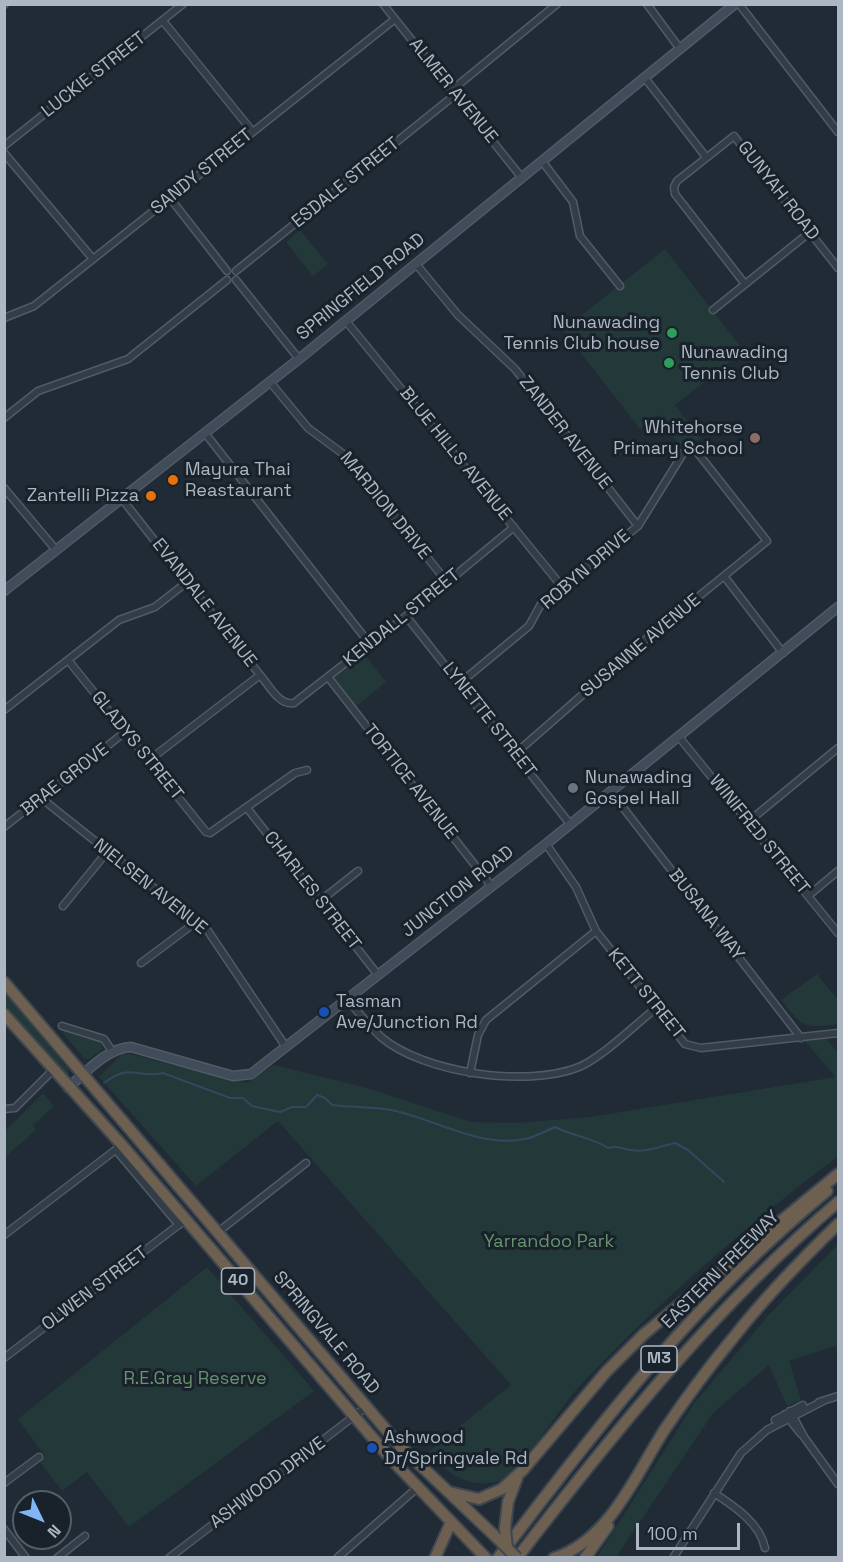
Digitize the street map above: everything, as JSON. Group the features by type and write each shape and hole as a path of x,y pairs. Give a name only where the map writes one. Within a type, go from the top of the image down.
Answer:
{"highway":[{"name":"SPRINGVALE ROAD","path":"4,982 407,1453 497,1538 507,1553 517,1557"},
{"name":"SPRINGVALE ROAD","path":"4,1014 182,1222 354,1417 417,1488 485,1557"},
{"path":"447,1492 470,1498 489,1497 502,1489 523,1470 600,1379 644,1334 838,1174"},
{"name":"EASTERN FREEWAY","path":"498,1557 602,1425 698,1314 777,1234 838,1182"},
{"name":"EASTERN FREEWAY","path":"517,1557 597,1455 684,1352 761,1272 838,1202"},
{"path":"554,1557 584,1543 606,1520 666,1428 734,1337 775,1287 838,1224"},
{"path":"507,1553 505,1527 510,1494 523,1470"},
{"path":"585,1557 608,1527 623,1496"},
{"path":"435,1557 451,1522"}],"street":[{"name":"LUCKIE STREET","path":"6,142 183,4"},
{"name":"ALMER AVENUE","path":"383,4 522,178"},
{"name":"ESDALE STREET","path":"236,271 557,4"},
{"path":"647,4 680,49"},
{"path":"737,4 838,132"},
{"name":"SPRINGFIELD ROAD","path":"4,591 299,359 737,4"},
{"name":"SANDY STREET","path":"4,318 34,306 395,19"},
{"path":"163,21 252,131"},
{"path":"645,78 706,157"},
{"name":"GUNYAH ROAD","path":"745,284 675,194 674,187 676,181 734,136 739,139 838,268"},
{"path":"4,153 93,259"},
{"path":"542,161 573,202 580,236 620,286"},
{"path":"170,198 227,271 227,280"},
{"path":"713,310 810,232"},
{"name":"ZANDER AVENUE","path":"416,264 458,315 515,369 638,526"},
{"path":"227,271 236,271 236,280 299,359"},
{"path":"4,418 38,391 128,359 227,280 236,280"},
{"name":"BLUE HILLS AVENUE","path":"346,321 563,588"},
{"name":"MARDION DRIVE","path":"270,382 308,428 346,456 447,582"},
{"path":"205,434 369,643"},
{"name":"ROBYN DRIVE","path":"460,683 530,626 541,604 638,526 684,452 691,449 697,452 767,541"},
{"path":"4,488 56,550"},
{"name":"EVANDALE AVENUE","path":"122,499 260,675 282,702 288,704"},
{"name":"KENDALL STREET","path":"288,704 294,703 406,616 514,527"},
{"name":"SUSANNE AVENUE","path":"516,753 645,640 767,541"},
{"path":"724,576 783,652"},
{"path":"4,710 119,620 155,607 187,582"},
{"name":"JUNCTION ROAD","path":"112,1051 131,1047 243,1077 286,1047 492,887 838,608"},
{"name":"LYNETTE STREET","path":"406,616 570,824"},
{"name":"GLADYS STREET","path":"68,660 206,832 210,833 247,808"},
{"path":"148,761 260,675"},
{"name":"TORTICE AVENUE","path":"328,677 492,887"},
{"name":"BRAE GROVE","path":"4,827 125,732"},
{"name":"WINIFRED STREET","path":"679,737 838,933"},
{"path":"748,822 838,748"},
{"path":"247,808 296,773 307,770"},
{"name":"BUSANA WAY","path":"611,792 801,1038"},
{"name":"NIELSEN AVENUE","path":"41,798 214,938 286,1047"},
{"name":"CHARLES STREET","path":"247,808 378,975"},
{"name":"KETT STREET","path":"546,844 576,887 596,932 679,1038 691,1046 701,1048 838,1034"},
{"path":"63,906 106,852"},
{"path":"808,896 838,871"},
{"path":"320,901 358,872"},
{"path":"141,963 196,922"},
{"path":"470,1073 478,1035 486,1020 596,932"},
{"path":"347,999 380,1037 395,1047 470,1073 496,1078 524,1077 580,1067 655,1009"},
{"path":"62,1026 104,1039 112,1051 68,1088"},
{"path":"4,1109 15,1108 53,1070"},
{"path":"4,1235 119,1148"},
{"path":"218,1232 306,1162"},
{"name":"OLWEN STREET","path":"4,1358 182,1222"},
{"path":"673,1557 741,1453 788,1414 838,1396"},
{"name":"ASHWOOD DRIVE","path":"169,1557 366,1407"},
{"path":"788,1414 838,1484"},
{"path":"4,1483 39,1457"},
{"path":"337,1557 417,1488"},
{"path":"714,1493 741,1512 762,1538 765,1548"},
{"path":"4,1529 26,1557"},
{"path":"57,1557 85,1536"}],"green space":[{"path":"300,230 328,264 313,276 286,242"},
{"path":"665,249 744,351 675,405 701,439 680,446 658,415 640,429 563,330"},
{"path":"361,650 386,682 353,709 328,677"},
{"path":"817,974 838,1000 838,1024 810,1026 805,1024 794,1016 781,1000"},
{"path":"4,991 67,1068 69,1075 61,1071 5,1005"},
{"path":"61,1031 100,1042 103,1049 89,1059 85,1059"},
{"name":"Yarrandoo Park","path":"825,1037 838,1053 838,1156 736,1238 670,1296 577,1389 518,1466 502,1480 490,1483 470,1482 452,1474 427,1453 511,1385 278,1121 196,1186 99,1077 121,1055 130,1054 246,1083 274,1065 364,1087 471,1122 515,1123 590,1117 836,1077 804,1040"},
{"path":"43,1093 54,1106 33,1126 36,1130 5,1157 5,1131"},
{"path":"838,1244 838,1345 789,1361 801,1400 787,1406 769,1365 714,1412 616,1557 597,1557 695,1402 767,1317"},
{"name":"R.E.Gray Reserve","path":"207,1267 314,1391 129,1527 87,1472 61,1490 39,1461 45,1456 18,1419"}],"waterway":[{"path":"104,1083 121,1073 163,1073 230,1098 243,1098 252,1106 280,1112 292,1107 306,1107 317,1095 325,1098 332,1105 396,1111 476,1137 493,1140 525,1139 555,1127 608,1148 642,1151 675,1143 688,1150 724,1182"}],"place":[{"name":"Nunawading Tennis Club house","path":"672,333"},
{"name":"Nunawading Tennis Club","path":"669,363"},
{"name":"Whitehorse Primary School","path":"755,438"},
{"name":"Mayura Thai Reastaurant","path":"173,480"},
{"name":"Zantelli Pizza","path":"151,496"},
{"name":"Nunawading Gospel Hall","path":"573,788"},
{"name":"Tasman Ave/Junction Rd","path":"324,1012"},
{"name":"Ashwood Dr/Springvale Rd","path":"372,1448"}]}
